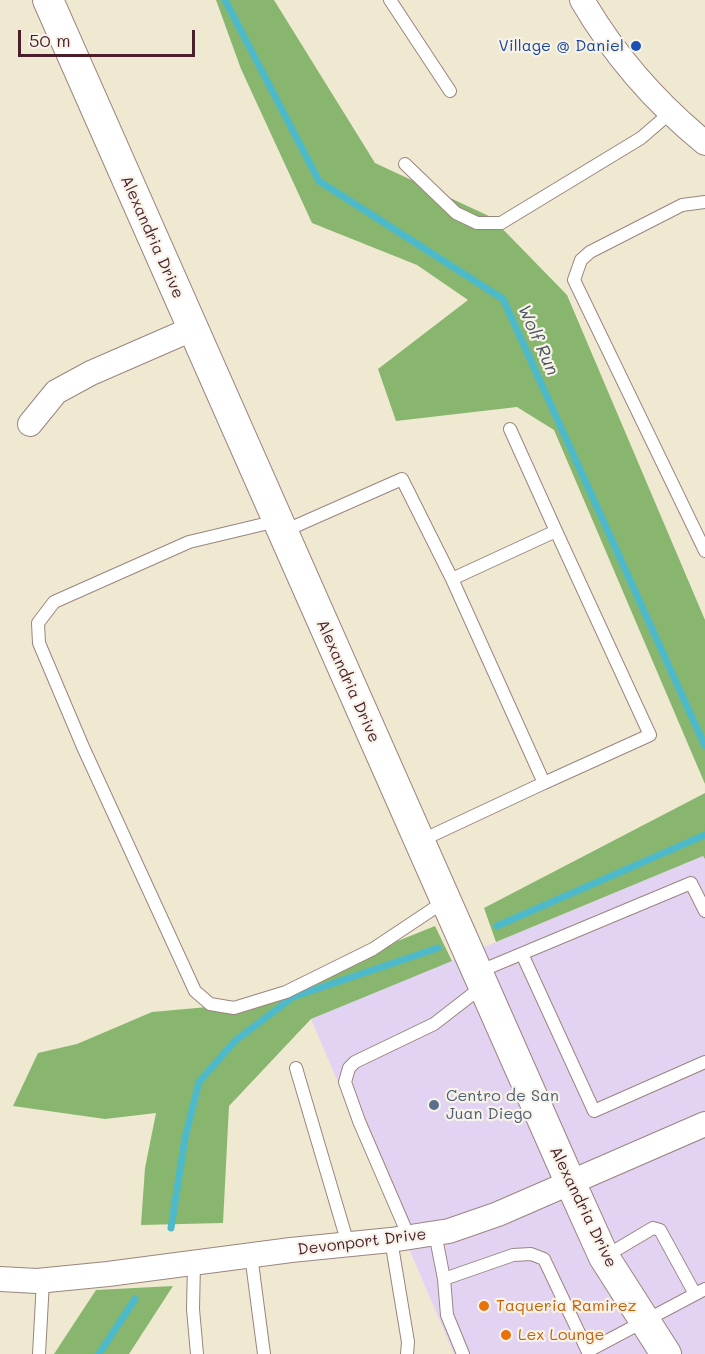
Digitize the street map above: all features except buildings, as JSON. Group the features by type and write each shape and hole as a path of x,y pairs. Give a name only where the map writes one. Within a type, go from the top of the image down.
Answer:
{"street":[{"name":"Alexandria Drive","path":"48,0 604,1257 666,1354"},
{"path":"582,0 622,60 670,112 705,143"},
{"path":"30,424 56,392 91,373 192,329"},
{"name":"Devonport Drive","path":"0,1279 43,1281 400,1239 449,1231 571,1184 705,1124"}],"lane":[{"path":"390,0 450,91"},
{"path":"405,164 456,213 477,223 501,223 641,138 670,112"},
{"path":"705,202 682,206 590,252 581,260 574,280 705,551"},
{"path":"419,842 650,735 510,429"},
{"path":"446,901 373,949 286,992 234,1008 210,1004 195,991 83,747 39,643 38,623 54,602 189,542 280,526 402,479 452,579 544,783"},
{"path":"452,579 556,531"},
{"path":"407,1354 400,1239 345,1082 349,1068 355,1062 434,1024 480,979 522,954 691,883 705,910"},
{"path":"522,954 594,1112 705,1062"},
{"path":"296,1068 348,1244"},
{"path":"444,1280 513,1255 531,1254 544,1259 589,1352 700,1292 660,1230 653,1228 643,1232 604,1257"},
{"path":"435,1233 444,1280 447,1315 464,1354"},
{"path":"251,1256 264,1354"},
{"path":"194,1263 197,1354"},
{"path":"39,1354 43,1281"}],"shaded area":[{"path":"703,856 705,859 705,1354 454,1354 311,1019"}],"green space":[{"path":"216,0 274,0 375,163 491,217 567,295 705,620 705,784 554,430 517,407 396,421 378,369 468,300 417,265 312,223 241,69"},
{"path":"705,793 705,859 703,856 496,942 484,908"},
{"path":"435,926 452,961 311,1019 229,1106 223,1223 141,1225 145,1168 156,1113 105,1119 13,1106 38,1053 77,1044 152,1012 241,1004"},
{"path":"173,1286 129,1354 54,1354 96,1290"}],"waterway":[{"name":"Wolf Run","path":"225,0 319,181 503,299 705,746"},
{"path":"497,926 705,835"},
{"path":"171,1228 185,1138 199,1082 235,1041 293,997 438,948"},
{"path":"99,1354 135,1299"}],"place":[{"name":"Village @ Daniel","path":"636,46"},
{"name":"Centro de San Juan Diego","path":"434,1105"},
{"name":"Taqueria Ramirez","path":"484,1306"},
{"name":"Lex Lounge","path":"506,1335"}]}
